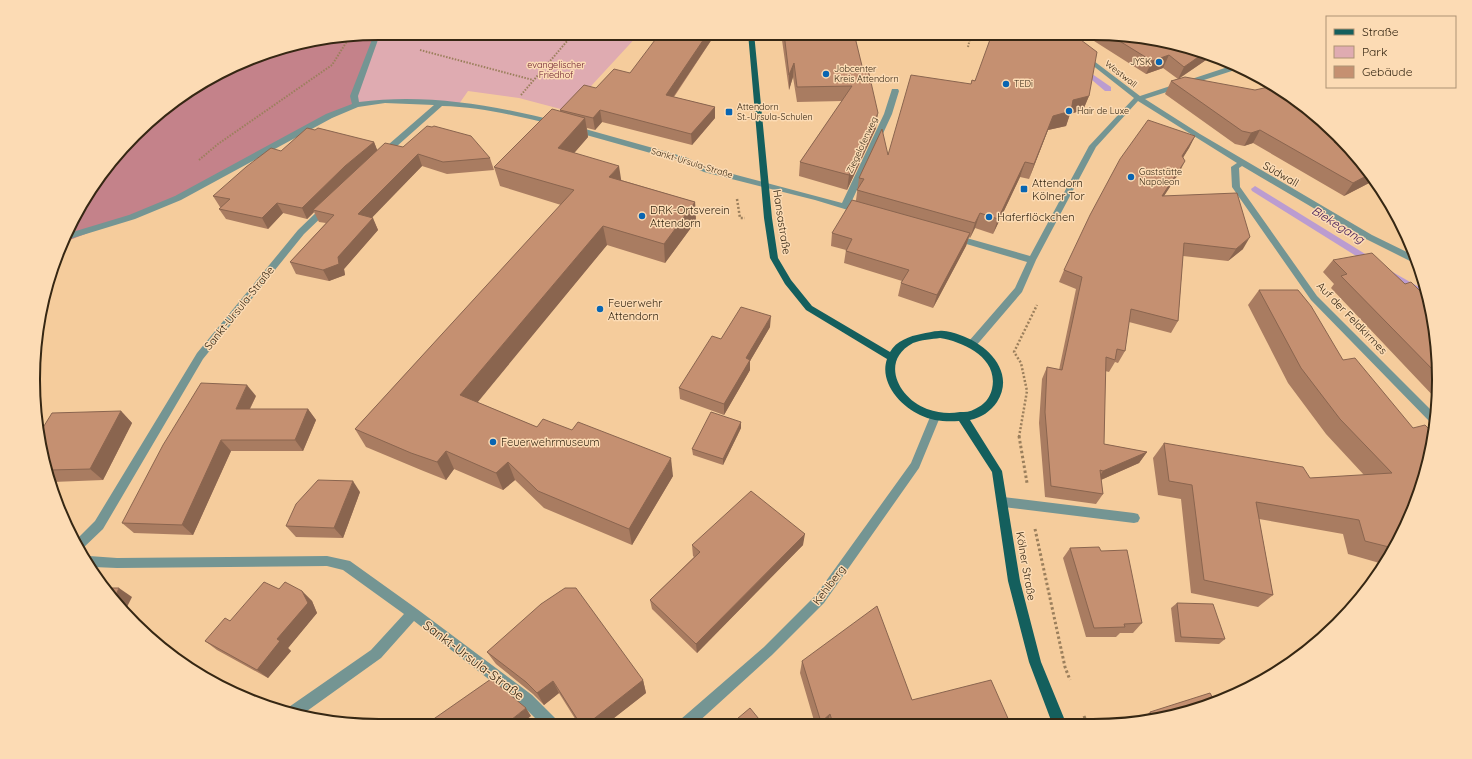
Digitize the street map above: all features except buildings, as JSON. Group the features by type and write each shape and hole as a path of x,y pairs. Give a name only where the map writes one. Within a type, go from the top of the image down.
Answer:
{"main road":[{"name":"Hansastraße","path":"751,40 765,184 774,258 788,282 809,308 891,357"},
{"path":"940,334 956,337 972,344 985,353 994,365 999,379 998,392 992,404 979,413 963,418 949,419 935,417 917,410 902,398 892,385 889,370 891,357 899,347 910,339 924,335 940,334"},
{"name":"Kölner Straße","path":"963,418 997,470 1014,581 1035,662 1057,719"}],"street":[{"path":"356,105 354,96 375,40"},
{"name":"Westwall","path":"1077,51 1138,98"},
{"path":"972,344 1019,290 1032,260 1093,146 1135,100 1229,69"},
{"name":"Ziegelofenweg","path":"845,206 888,114 895,92"},
{"name":"Südwall","path":"1138,98 1242,163 1369,237 1409,257"},
{"name":"Sankt-Ursula-Straße","path":"72,235 132,217 178,198 329,116 356,105 385,101 441,103 507,111 682,159 707,170 867,212"},
{"path":"377,160 441,103"},
{"name":"Auf der Feldkirmes","path":"1242,163 1235,167 1236,187 1314,298 1430,415"},
{"name":"Sankt-Ursula-Straße","path":"82,542 99,525 200,356 301,232 333,201"},
{"path":"949,236 1032,260"},
{"name":"Kehlberg","path":"692,719 768,651 820,599 915,465 935,417"},
{"path":"1002,502 1134,518"},
{"name":"Sankt-Ursula-Straße","path":"93,561 124,563 327,561 346,565 413,613 527,700 546,719"},
{"name":"Sankt-Ursula-Straße","path":"299,709 376,654 413,613"}],"path":[{"path":"507,111 568,40"},
{"path":"968,47 970,40"},
{"path":"195,164 218,144 332,65 346,42"},
{"path":"420,50 534,80"}],"green space":[{"name":"evangelischer Friedhof","path":"373,40 634,40 568,111 519,98 468,91 459,104 385,101 356,105 354,96"}],"shaded area":[{"path":"373,40 354,96 356,105 178,198 70,240 85,210 97,191 124,156 139,139 156,124 191,97 229,75 270,58 335,43"}],"waterway":[{"name":"Biekegang","path":"1082,69 1108,89"},
{"name":"Biekegang","path":"1255,189 1372,262"},
{"name":"Biekegang","path":"1389,273 1420,292"}],"place":[{"name":"JYSK","path":"1159,62"},
{"name":"Jobcenter Kreis Attendorn","path":"826,74"},
{"name":"TEDi","path":"1006,84"},
{"name":"Hair de Luxe","path":"1069,111"},
{"name":"Attendorn St.-Ursula-Schulen","path":"729,112"},
{"name":"Gaststätte Napoleon","path":"1131,177"},
{"name":"Attendorn Kölner Tor","path":"1024,189"},
{"name":"DRK-Ortsverein Attendorn","path":"642,216"},
{"name":"Haferflöckchen","path":"989,217"},
{"name":"Feuerwehr Attendorn","path":"600,309"},
{"name":"Feuerwehrmuseum","path":"493,442"}]}
